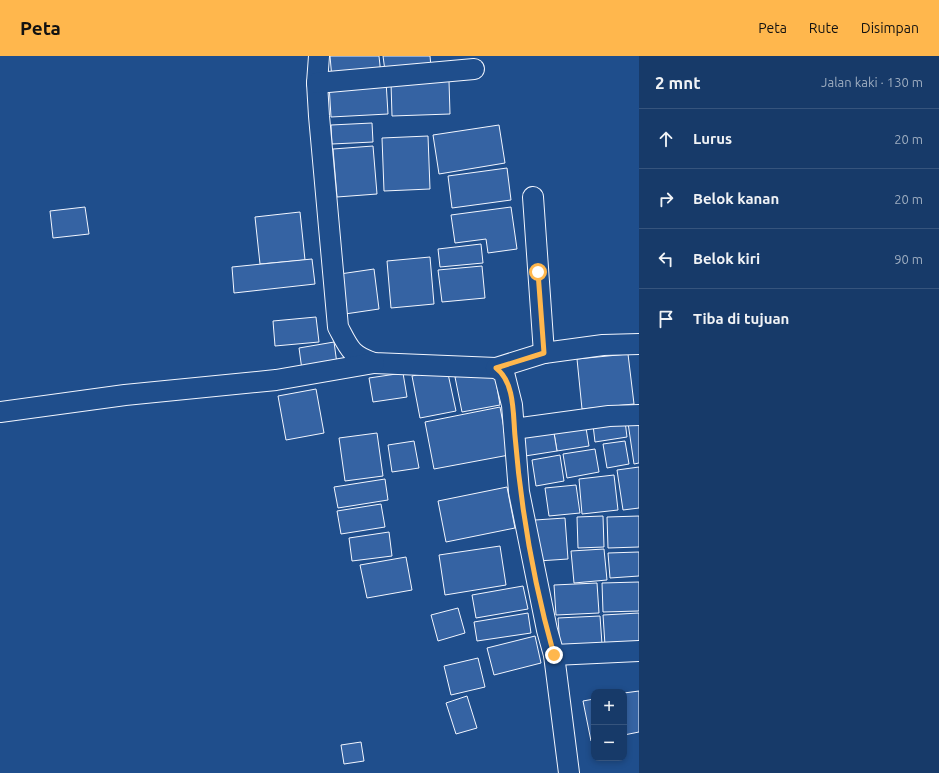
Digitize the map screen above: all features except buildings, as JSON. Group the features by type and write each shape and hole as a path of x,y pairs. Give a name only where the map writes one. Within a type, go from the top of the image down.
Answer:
{"street":[{"path":"319,56 317,83 338,327 347,346 358,358 374,363"},
{"path":"317,83 474,69"},
{"path":"533,197 544,353"},
{"path":"0,412 125,395 276,380 374,363 496,368 544,353 603,345 639,344"},
{"path":"496,368 504,373 508,386 514,429 519,492 547,630 554,655 569,773"},
{"path":"514,429 609,416 639,415"},
{"path":"554,655 639,652"}],"route":[{"path":"538,272 544,353 496,368 504,373 512,405 519,492 547,630 554,655"}]}
